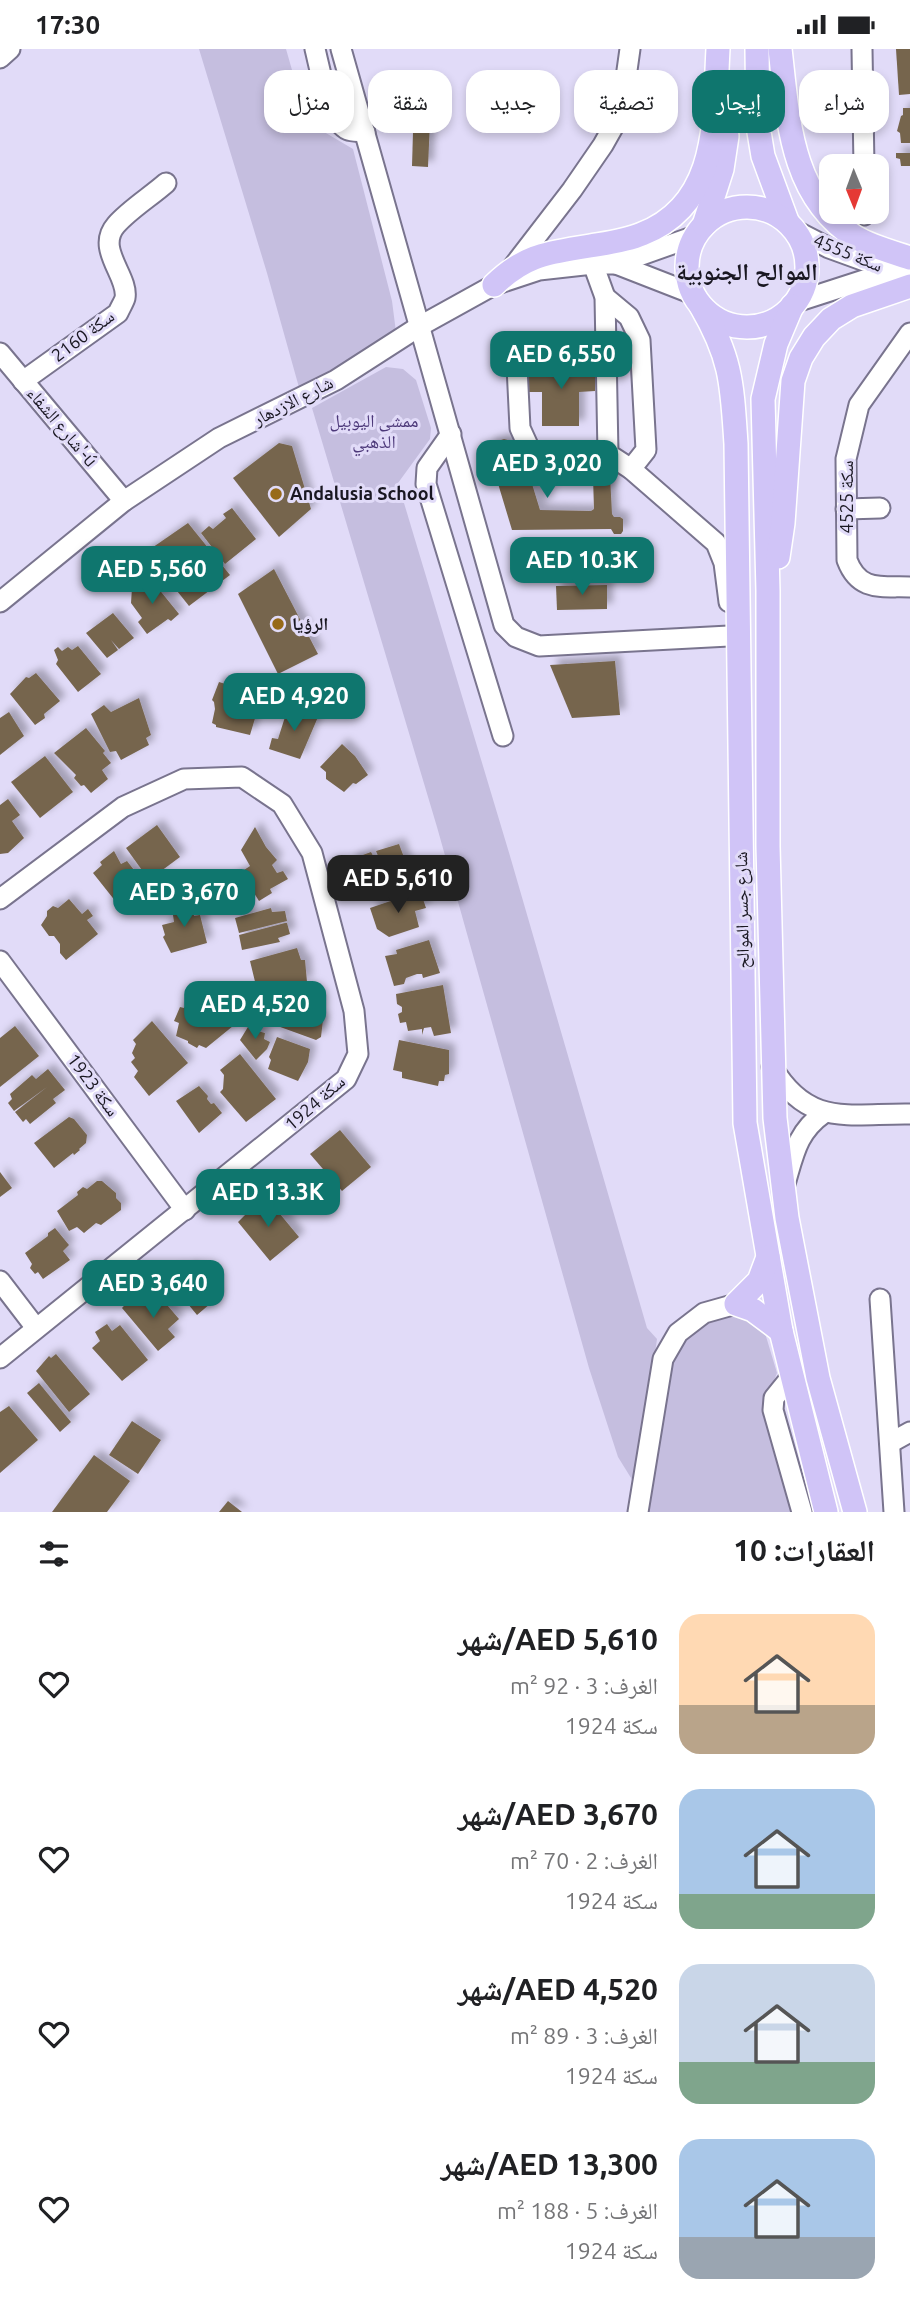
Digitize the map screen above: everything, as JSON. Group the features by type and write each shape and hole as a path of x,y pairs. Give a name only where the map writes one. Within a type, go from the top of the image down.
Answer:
{"main road":[{"path":"494,285 512,268 534,257 643,234 666,221 686,203 700,180 712,140 718,49"},
{"path":"727,49 729,117 722,169 688,255 687,275 697,300 714,317 747,327 772,321 794,304 805,285 808,267 805,248 791,226 766,166 758,126 757,49"},
{"path":"768,590 778,558 783,523 793,381 801,358 814,337 831,319 907,273 840,226 825,211 814,194 793,148 780,49"},
{"path":"699,231 718,214 745,207 771,212 791,226"},
{"name":"شارع جسر الموالح","path":"697,300 724,349 733,387 745,1123 781,1331 827,1512"},
{"name":"شارع جسر الموالح","path":"794,304 776,344 763,399 768,590 768,846 772,1067 783,1190 818,1378 855,1512"},
{"path":"768,1257 759,1281 736,1304 753,1310 781,1331"}],"street":[{"path":"0,58 10,49"},
{"path":"315,49 332,111 341,125 350,131 365,132"},
{"path":"341,49 504,625 516,637 539,646 729,636"},
{"path":"512,268 572,190 621,113 630,49"},
{"path":"862,49 864,154"},
{"name":"سكة 2160","path":"23,381 118,313 125,297 124,284 112,263 110,243 114,227 166,183"},
{"name":"سكة 4555","path":"791,226 829,249 907,273"},
{"name":"شارع الازدهار","path":"0,602 124,501 219,438 336,380 420,326 494,285 540,270 616,264 699,231"},
{"path":"593,264 605,297 608,454"},
{"name":"شارع الازدهار","path":"616,264 697,300"},
{"name":"سكة 4555","path":"794,304 864,280 907,273"},
{"path":"605,297 629,317 640,340 646,450 631,469"},
{"name":"سكة 4525","path":"910,333 859,405 846,459 848,560 853,574 866,585 910,587"},
{"path":"605,344 516,346 520,428 535,460 608,454 631,469 716,543 724,563 729,591 732,677 739,703"},
{"name":"شارع الشفاء'-ú","path":"0,353 124,501"},
{"path":"451,435 427,468 426,484 503,736"},
{"path":"846,509 880,508"},
{"name":"سكة 1924","path":"0,899 123,807 184,779 242,777 282,804 312,853 354,1011 358,1054 346,1079 0,1358"},
{"name":"سكة 1923","path":"0,961 185,1209"},
{"path":"772,1067 793,1095 824,1114 910,1114"},
{"path":"783,1190 799,1139 810,1123 824,1114"},
{"path":"0,1281 37,1328"},
{"path":"880,1299 894,1512"},
{"path":"638,1512 663,1359 678,1333 704,1313 736,1304"},
{"path":"791,1377 774,1398 774,1410 802,1512"},
{"path":"890,1443 910,1432"}],"green space":[{"name":"ممشى اليوبيل الذهبي","path":"199,49 286,49 292,70 264,70 264,133 326,133 353,149 392,301 396,332 300,391"},
{"name":"ممشى اليوبيل الذهبي","path":"386,367 403,369 416,380 431,428 430,439 398,483 647,1328 657,1339 636,1486 618,1457 589,1368 437,827 312,408"},
{"path":"715,1314 742,1314 762,1323 777,1373 763,1408 793,1512 649,1512 672,1360 680,1339"}],"building":[{"path":"896,49 910,49 910,94 899,95"},
{"path":"903,108 910,108 910,143 901,143 900,133 897,131"},
{"path":"413,133 429,133 428,167 412,166"},
{"path":"896,153 910,153 910,166 901,166"},
{"path":"595,365 595,391 579,392 579,426 542,426 542,392 527,392 527,367"},
{"path":"508,440 516,471 529,474 540,510 591,511 594,509 593,477 610,475 612,514 623,519 621,534 614,534 611,529 512,530 487,447 488,444"},
{"name":"Andalusia School","path":"279,443 292,446 311,509 279,537 233,478"},
{"path":"232,508 256,539 225,564 201,533 209,526 213,529 226,518 223,514"},
{"path":"188,523 230,575 189,606 146,552"},
{"name":"الرؤيا","path":"274,569 318,654 278,674 238,594"},
{"path":"149,577 179,614 147,634 138,622 142,618 131,603 132,588"},
{"path":"607,585 607,609 557,610 556,586"},
{"path":"113,613 134,638 119,649 111,640 118,650 107,658 86,633"},
{"path":"78,646 101,674 78,692 56,664 58,660 54,650 58,647 62,651 68,647 72,650"},
{"path":"615,661 620,715 572,718 550,665"},
{"path":"36,673 60,701 35,725 10,694 26,677"},
{"path":"219,682 262,695 250,735 216,727 212,723 215,709 212,700"},
{"path":"139,698 151,735 146,738 149,745 121,760 116,751 110,752 91,714 104,705 111,712"},
{"path":"285,706 318,717 300,759 269,749 272,738 278,739 285,717 281,716"},
{"path":"9,712 24,736 0,755 0,718"},
{"path":"86,728 111,763 102,770 108,779 91,793 84,785 81,786 74,778 76,775 54,753"},
{"path":"342,744 355,756 368,775 356,784 353,783 344,792 326,779 326,772 320,767"},
{"path":"45,756 73,792 40,818 11,782"},
{"path":"8,799 20,815 12,821 24,838 8,853 0,854 0,805"},
{"path":"157,825 180,857 149,880 126,848"},
{"path":"255,827 277,860 272,865 277,873 283,871 288,879 270,889 272,893 259,901 254,893 241,900 232,878 250,866 241,850"},
{"path":"399,844 411,876 386,884 376,851"},
{"path":"114,851 121,864 127,861 141,879 137,883 151,897 136,909 133,905 124,912 93,873 102,865 100,862"},
{"path":"371,852 377,863 381,886 359,892 349,860"},
{"path":"421,893 426,908 415,911 419,927 389,937 377,929 370,908"},
{"path":"69,899 82,914 88,909 93,916 87,920 98,934 66,960 60,953 60,944 54,936 49,936 41,925 47,911 53,906 58,908"},
{"path":"168,906 193,906 194,916 200,915 207,943 171,953 163,937 165,935 162,925 174,922 173,915 167,915"},
{"path":"271,908 272,912 285,911 287,921 239,933 235,918"},
{"path":"287,923 290,934 278,938 280,942 242,950 239,935"},
{"path":"429,940 440,973 423,978 422,974 417,974 406,978 404,984 394,986 385,956 397,954 396,950"},
{"path":"297,948 301,960 305,960 307,982 258,994 250,961"},
{"path":"443,985 451,1033 434,1036 431,1027 424,1028 422,1035 422,1029 408,1031 406,1022 400,1023 398,1014 402,1012 402,1007 397,1004 396,994"},
{"path":"295,997 317,999 315,1018 323,1020 321,1037 316,1040 261,1020 264,1002 279,1004 280,999 294,1001"},
{"path":"188,1002 211,1010 209,1016 233,1026 206,1048 199,1045 197,1048 176,1036 179,1023 174,1021 180,1007 184,1008"},
{"path":"152,1021 188,1063 149,1096 134,1077 138,1071 131,1062 135,1058 132,1053 136,1044 133,1040"},
{"path":"251,1022 255,1024 254,1030 265,1033 264,1039 270,1042 256,1060 240,1040"},
{"path":"15,1026 39,1056 0,1087 0,1038"},
{"path":"277,1037 310,1049 308,1062 298,1081 268,1069 271,1060 269,1057"},
{"path":"399,1040 449,1050 449,1074 445,1075 444,1081 439,1081 438,1086 402,1078 402,1072 393,1070"},
{"path":"240,1054 276,1099 246,1122 220,1092 223,1089 224,1075 220,1070"},
{"path":"48,1069 65,1090 53,1099 56,1103 30,1124 26,1119 23,1122 15,1112 47,1087 14,1111 8,1103 12,1099 10,1094 32,1075 36,1079"},
{"path":"199,1086 211,1104 214,1103 222,1113 199,1133 176,1101"},
{"path":"69,1117 74,1119 87,1135 86,1143 54,1168 34,1143"},
{"path":"340,1130 371,1167 342,1191 310,1154"},
{"path":"0,1172 12,1188 0,1197"},
{"path":"97,1181 102,1181 116,1193 121,1210 101,1225 96,1223 84,1233 77,1227 69,1231 57,1211 78,1195 77,1192 83,1187 87,1189"},
{"path":"258,1198 269,1210 275,1208 299,1237 270,1261 238,1222 249,1211 247,1207"},
{"path":"55,1228 69,1245 63,1251 70,1260 43,1279 38,1272 35,1274 30,1268 32,1264 25,1253"},
{"path":"191,1267 217,1298 197,1315 174,1287 170,1287 165,1281 178,1270 184,1273"},
{"path":"150,1293 158,1302 162,1299 179,1319 168,1329 175,1337 158,1351 122,1308 132,1297 137,1304"},
{"path":"107,1324 112,1331 120,1325 148,1360 122,1381 92,1348 100,1341 95,1332"},
{"path":"56,1354 90,1394 69,1412 36,1371 49,1356 51,1358"},
{"path":"39,1383 71,1422 60,1432 27,1393"},
{"path":"9,1406 38,1440 0,1473 0,1412"},
{"path":"132,1421 161,1440 138,1474 109,1455"},
{"path":"94,1455 130,1481 107,1512 52,1512"},
{"path":"228,1501 242,1512 219,1512"}],"place":[{"name":"Andalusia School","path":"276,494"},
{"name":"الرؤيا","path":"278,624"}],"district":[{"name":"الموالح الجنوبية","path":"747,272"}]}
